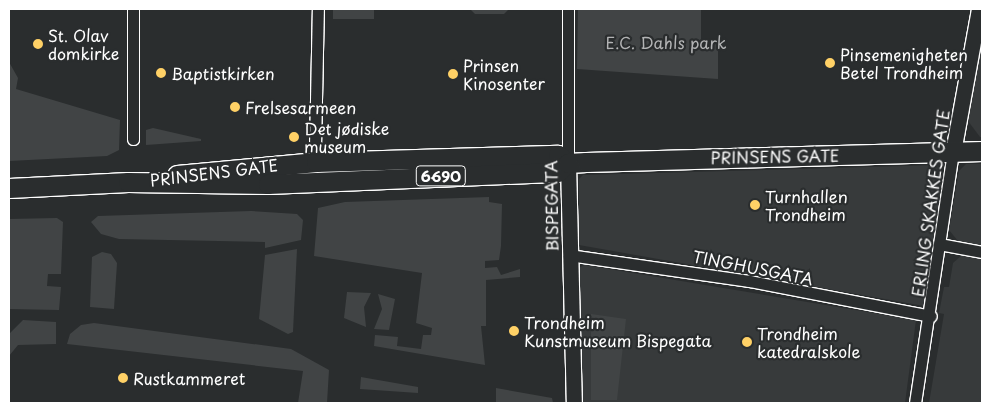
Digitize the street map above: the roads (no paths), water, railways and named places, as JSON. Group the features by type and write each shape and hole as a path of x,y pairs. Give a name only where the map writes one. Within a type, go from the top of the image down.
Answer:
{"main road":[{"name":"PRINSENS GATE","path":"9,188 128,182 268,164 558,155 568,163 982,151"}],"street":[{"path":"133,9 133,138"},
{"path":"315,147 318,9"},
{"name":"BISPEGATA","path":"568,9 569,254 574,403"},
{"name":"ERLING SKAKKES GATE","path":"915,403 931,316 939,244 953,152 979,9"},
{"path":"939,244 982,252"},
{"name":"TINGHUSGATA","path":"569,254 739,279 931,316"}],"place":[{"name":"St. Olav domkirke","path":"38,44"},
{"name":"Pinsemenigheten Betel Trondheim","path":"830,63"},
{"name":"Baptistkirken","path":"161,73"},
{"name":"Prinsen Kinosenter","path":"453,74"},
{"name":"Frelsesarmeen","path":"235,107"},
{"name":"Det jødiske museum","path":"294,137"},
{"name":"Turnhallen Trondheim","path":"755,205"},
{"name":"Trondheim Kunstmuseum Bispegata","path":"514,331"},
{"name":"Trondheim katedralskole","path":"747,342"},
{"name":"Rustkammeret","path":"123,378"}],"park label":[{"name":"E.C. Dahls park","path":"666,42"}]}
